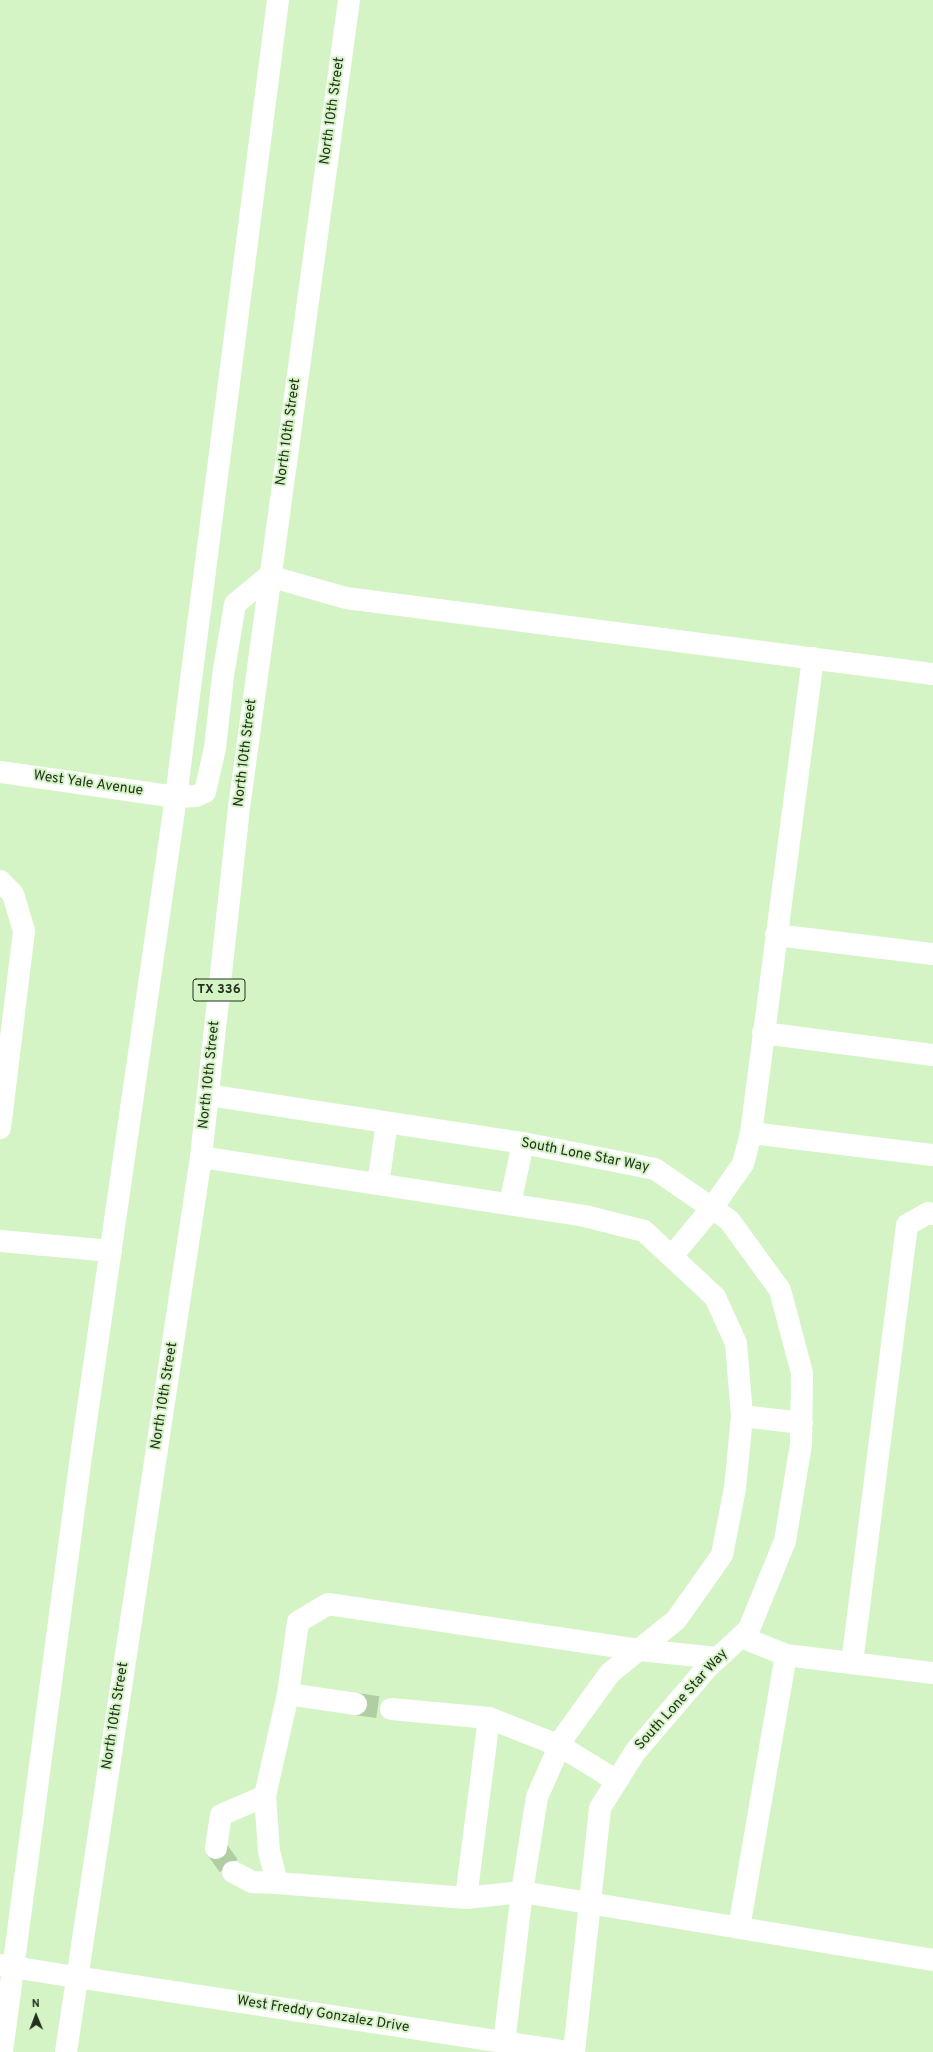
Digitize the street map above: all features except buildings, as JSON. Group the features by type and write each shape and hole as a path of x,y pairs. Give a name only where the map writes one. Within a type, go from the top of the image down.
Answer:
{"main road":[{"path":"2,2052 6,1966 176,796 278,0"},
{"name":"North 10th Street","path":"66,2052 201,1157 239,808 269,576 349,0"},
{"path":"269,576 346,598 933,674"},
{"name":"West Yale Avenue","path":"0,772 176,796 196,796 205,792 215,748 223,676 235,604 269,576"},
{"path":"672,1256 712,1208 743,1164 751,1133 813,658"},
{"path":"0,881 13,894 24,932 0,1128"},
{"path":"776,935 933,954"},
{"path":"764,1033 933,1055"},
{"name":"South Lone Star Way","path":"208,1095 523,1144 655,1170 729,1220 780,1290 802,1373 801,1444 785,1541 749,1630 706,1670 635,1752 600,1808 574,2052"},
{"path":"378,1184 388,1123"},
{"path":"751,1133 933,1155"},
{"path":"510,1204 523,1144"},
{"path":"201,1157 585,1216 644,1232 672,1256 715,1297 736,1343 742,1416 735,1488 722,1555 676,1620 610,1674 563,1738 537,1797 522,1892 504,2043"},
{"path":"852,1664 907,1225 928,1213 933,1214"},
{"path":"0,1241 111,1251"},
{"path":"742,1416 802,1423"},
{"path":"277,1883 270,1851 265,1796 288,1694 298,1622 328,1604 639,1650 718,1658"},
{"path":"741,1636 786,1655 933,1673"},
{"path":"739,1928 786,1655"},
{"path":"288,1694 356,1704"},
{"path":"391,1709 489,1718 560,1746 617,1781"},
{"path":"466,1898 489,1718"},
{"path":"216,1848 221,1816 265,1796"},
{"path":"233,1872 252,1882 466,1898 522,1892 933,1960"},
{"name":"West Freddy Gonzalez Drive","path":"6,1966 76,1978 570,2052"}],"tunnel":[{"path":"356,1704 391,1709"},
{"path":"216,1848 233,1872"}]}
